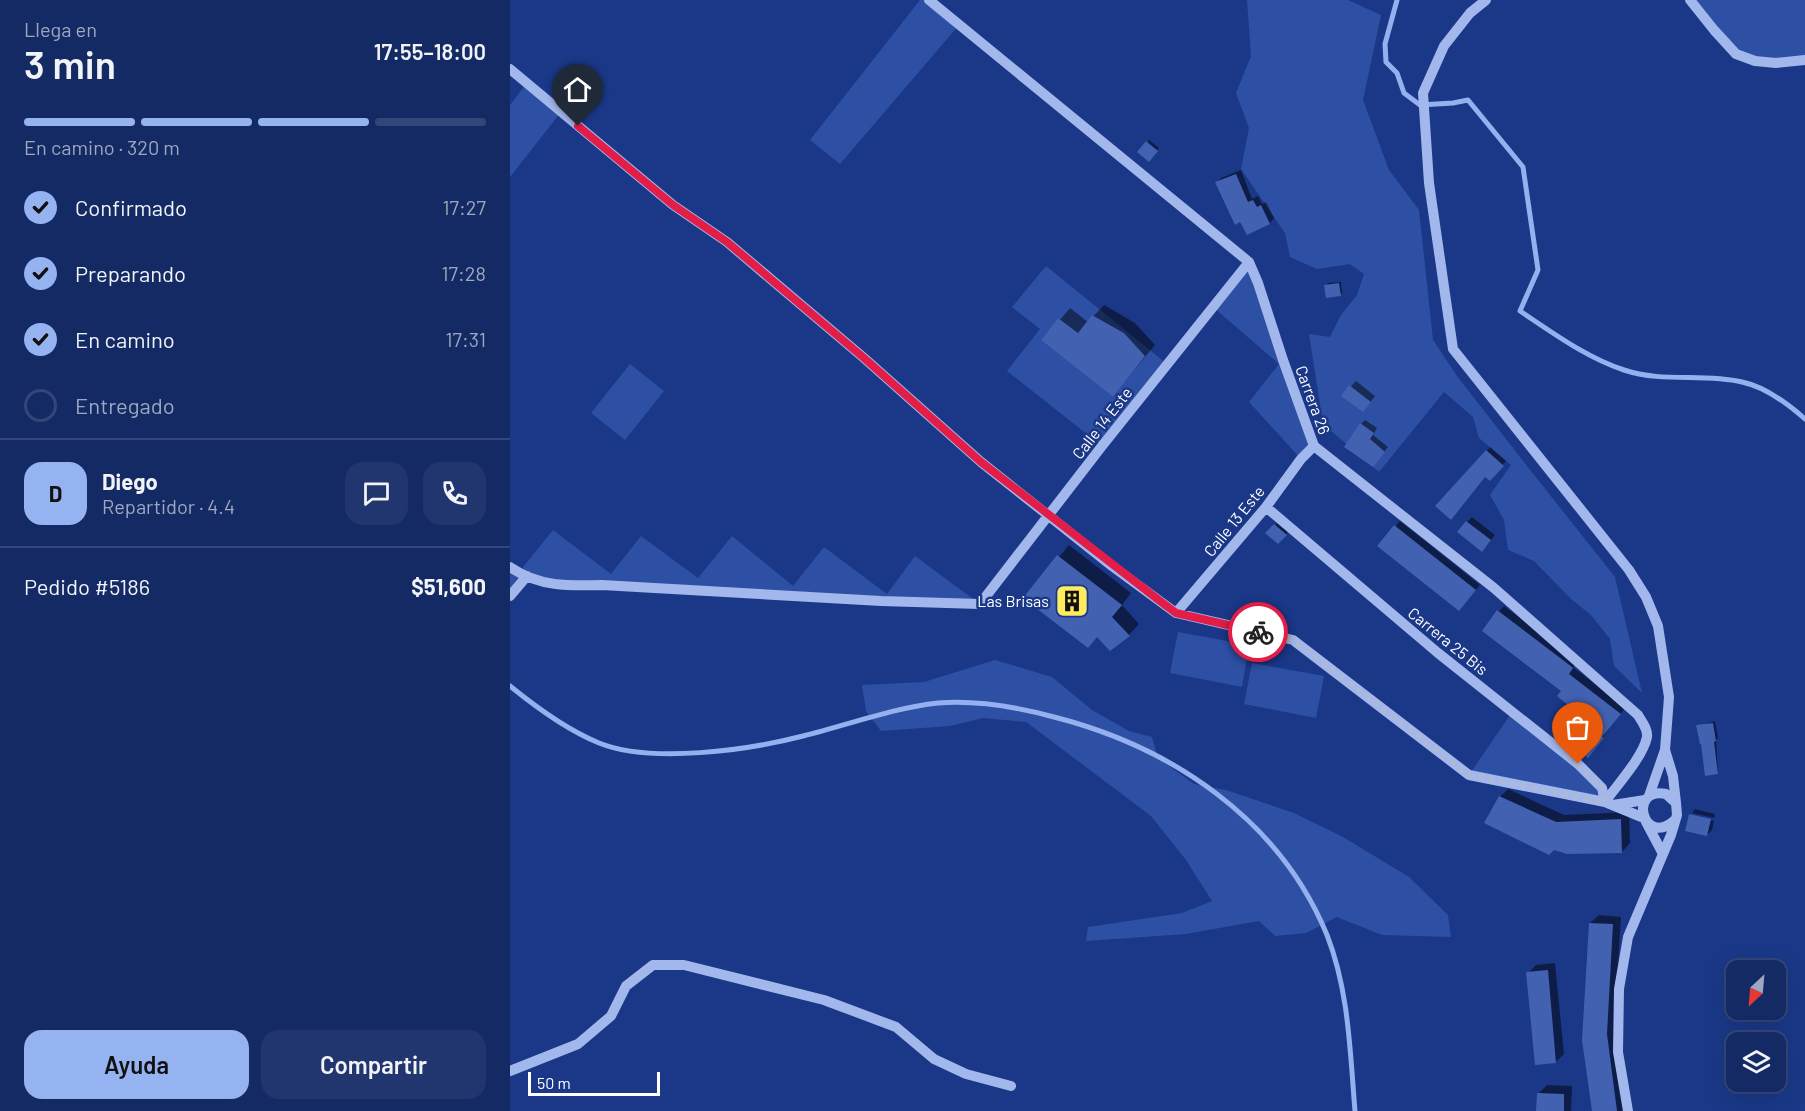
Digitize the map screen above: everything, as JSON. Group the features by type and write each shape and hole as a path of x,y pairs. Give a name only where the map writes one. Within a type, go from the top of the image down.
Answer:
{"street":[{"name":"Carrera 26","path":"929,0 1249,262 1314,446 1494,588 1638,716 1646,728 1647,736 1609,803"},
{"path":"1486,0 1470,14 1444,46 1424,93 1430,183 1453,349 1629,570 1646,597 1658,626 1669,697 1665,750 1642,812 1663,854"},
{"path":"1690,0 1736,54 1755,61 1776,63 1805,60"},
{"path":"510,69 673,205 727,242 864,358 981,462 1050,514 1112,566 1176,613 1293,640 1469,775 1609,803 1660,828 1668,826 1675,820"},
{"name":"Calle 14 Este","path":"526,576 560,586 602,585 881,601 980,604 1249,262"},
{"name":"Calle 13 Este","path":"1176,613 1266,507 1301,459 1314,446"},
{"name":"Carrera 25 Bis","path":"1266,507 1438,653 1578,764 1602,788 1609,803"},
{"path":"510,567 526,576 510,596"},
{"path":"1628,1111 1618,1052 1619,989 1628,937 1671,835 1678,809 1673,776 1665,750"},
{"path":"1609,803 1647,798 1654,793 1666,794 1676,803"},
{"path":"510,1071 578,1044 611,1016 626,986 653,965 684,964 824,1000 896,1027 934,1059 966,1074 1011,1086"}],"shaded area":[{"path":"920,0 929,0 959,25 840,164 810,140"},
{"path":"1247,0 1348,0 1381,15 1363,100 1389,170 1419,210 1433,340 1457,376 1615,577 1642,693 1614,666 1610,639 1591,615 1571,599 1534,561 1508,550 1504,520 1490,495 1511,465 1479,438 1473,417 1444,392 1379,472 1323,424 1309,334 1330,337 1341,315 1357,295 1364,274 1350,264 1317,269 1290,257 1285,233 1241,169 1249,128 1236,93 1251,56"},
{"path":"1690,0 1805,0 1805,60 1776,63 1736,54"},
{"path":"527,83 561,112 510,177 510,105"},
{"path":"1249,262 1314,446 1301,459 1249,402 1279,364 1213,307"},
{"path":"1046,266 1167,364 1102,446 1007,371 1040,329 1012,307","holes":["1093,315 1124,333 1145,356 1113,397 1041,340 1058,318 1078,333"]},
{"path":"630,364 664,391 625,440 591,413"},
{"path":"553,530 611,574 641,536 698,578 732,536 793,586 824,547 887,594 915,556 980,604 602,585 527,576 510,596 510,567 519,572"},
{"path":"1178,632 1249,645 1242,687 1170,673"},
{"path":"995,660 1052,677 1092,710 1129,731 1152,737 1158,758 1194,784 1226,790 1294,813 1343,837 1409,877 1448,915 1451,937 1382,935 1337,917 1306,933 1275,936 1259,921 1186,934 1086,941 1088,927 1182,913 1212,901 1186,860 1151,816 1026,722 983,718 950,726 881,731 866,711 862,685 924,682"},
{"path":"1252,663 1324,676 1316,718 1244,704"},
{"path":"1512,712 1578,764 1605,802 1469,775"}],"building":[{"path":"1146,141 1158,151 1149,162 1137,152"},
{"path":"1236,174 1248,202 1253,200 1257,207 1261,205 1270,224 1247,235 1240,222 1235,225 1215,182"},
{"path":"1339,283 1341,296 1326,298 1324,285"},
{"path":"1092,315 1124,333 1145,356 1113,397 1041,340 1058,318 1078,333"},
{"path":"1349,385 1371,402 1363,412 1341,396"},
{"path":"1360,423 1374,433 1370,439 1385,452 1373,467 1344,447"},
{"path":"1486,450 1504,466 1490,481 1485,477 1451,520 1435,506"},
{"path":"1466,521 1491,540 1482,552 1457,532"},
{"path":"1274,524 1287,535 1278,544 1265,533"},
{"path":"1394,525 1476,590 1459,611 1377,546"},
{"name":"Las Brisas","path":"1057,555 1122,605 1112,617 1130,636 1110,651 1097,637 1088,648 1023,598"},
{"path":"1497,610 1572,667 1569,674 1621,714 1588,758 1561,735 1579,714 1557,696 1561,691 1482,631"},
{"path":"1713,723 1718,774 1705,776 1696,725"},
{"path":"1499,796 1556,822 1621,819 1622,853 1567,854 1554,850 1549,855 1484,823"},
{"path":"1689,814 1711,819 1707,836 1685,831"},
{"path":"1589,923 1613,924 1607,1034 1617,1111 1592,1111 1582,1040"},
{"path":"1548,970 1556,1063 1535,1065 1526,972"},
{"path":"1537,1093 1564,1094 1564,1111 1536,1111"}],"waterway":[{"path":"1397,0 1385,44 1386,62 1397,73 1404,93 1420,105 1468,100 1523,167 1538,270 1520,311 1571,344 1610,365 1653,376 1727,379 1751,384 1776,396 1805,419"},
{"path":"510,686 553,718 587,738 620,749 645,753 700,753 756,746 921,705 953,702 997,705 1040,713 1098,730 1140,748 1180,769 1217,794 1251,823 1281,857 1307,894 1327,935 1340,978 1350,1044 1355,1111"}],"way so far":[{"path":"1258,632 1293,640 1469,775 1605,802 1602,788 1578,764"}],"place":[{"name":"Las Brisas","path":"1072,601"}],"route":[{"path":"578,126 673,205 727,242 864,358 981,462 1050,514 1112,566 1176,613 1258,632"}]}
